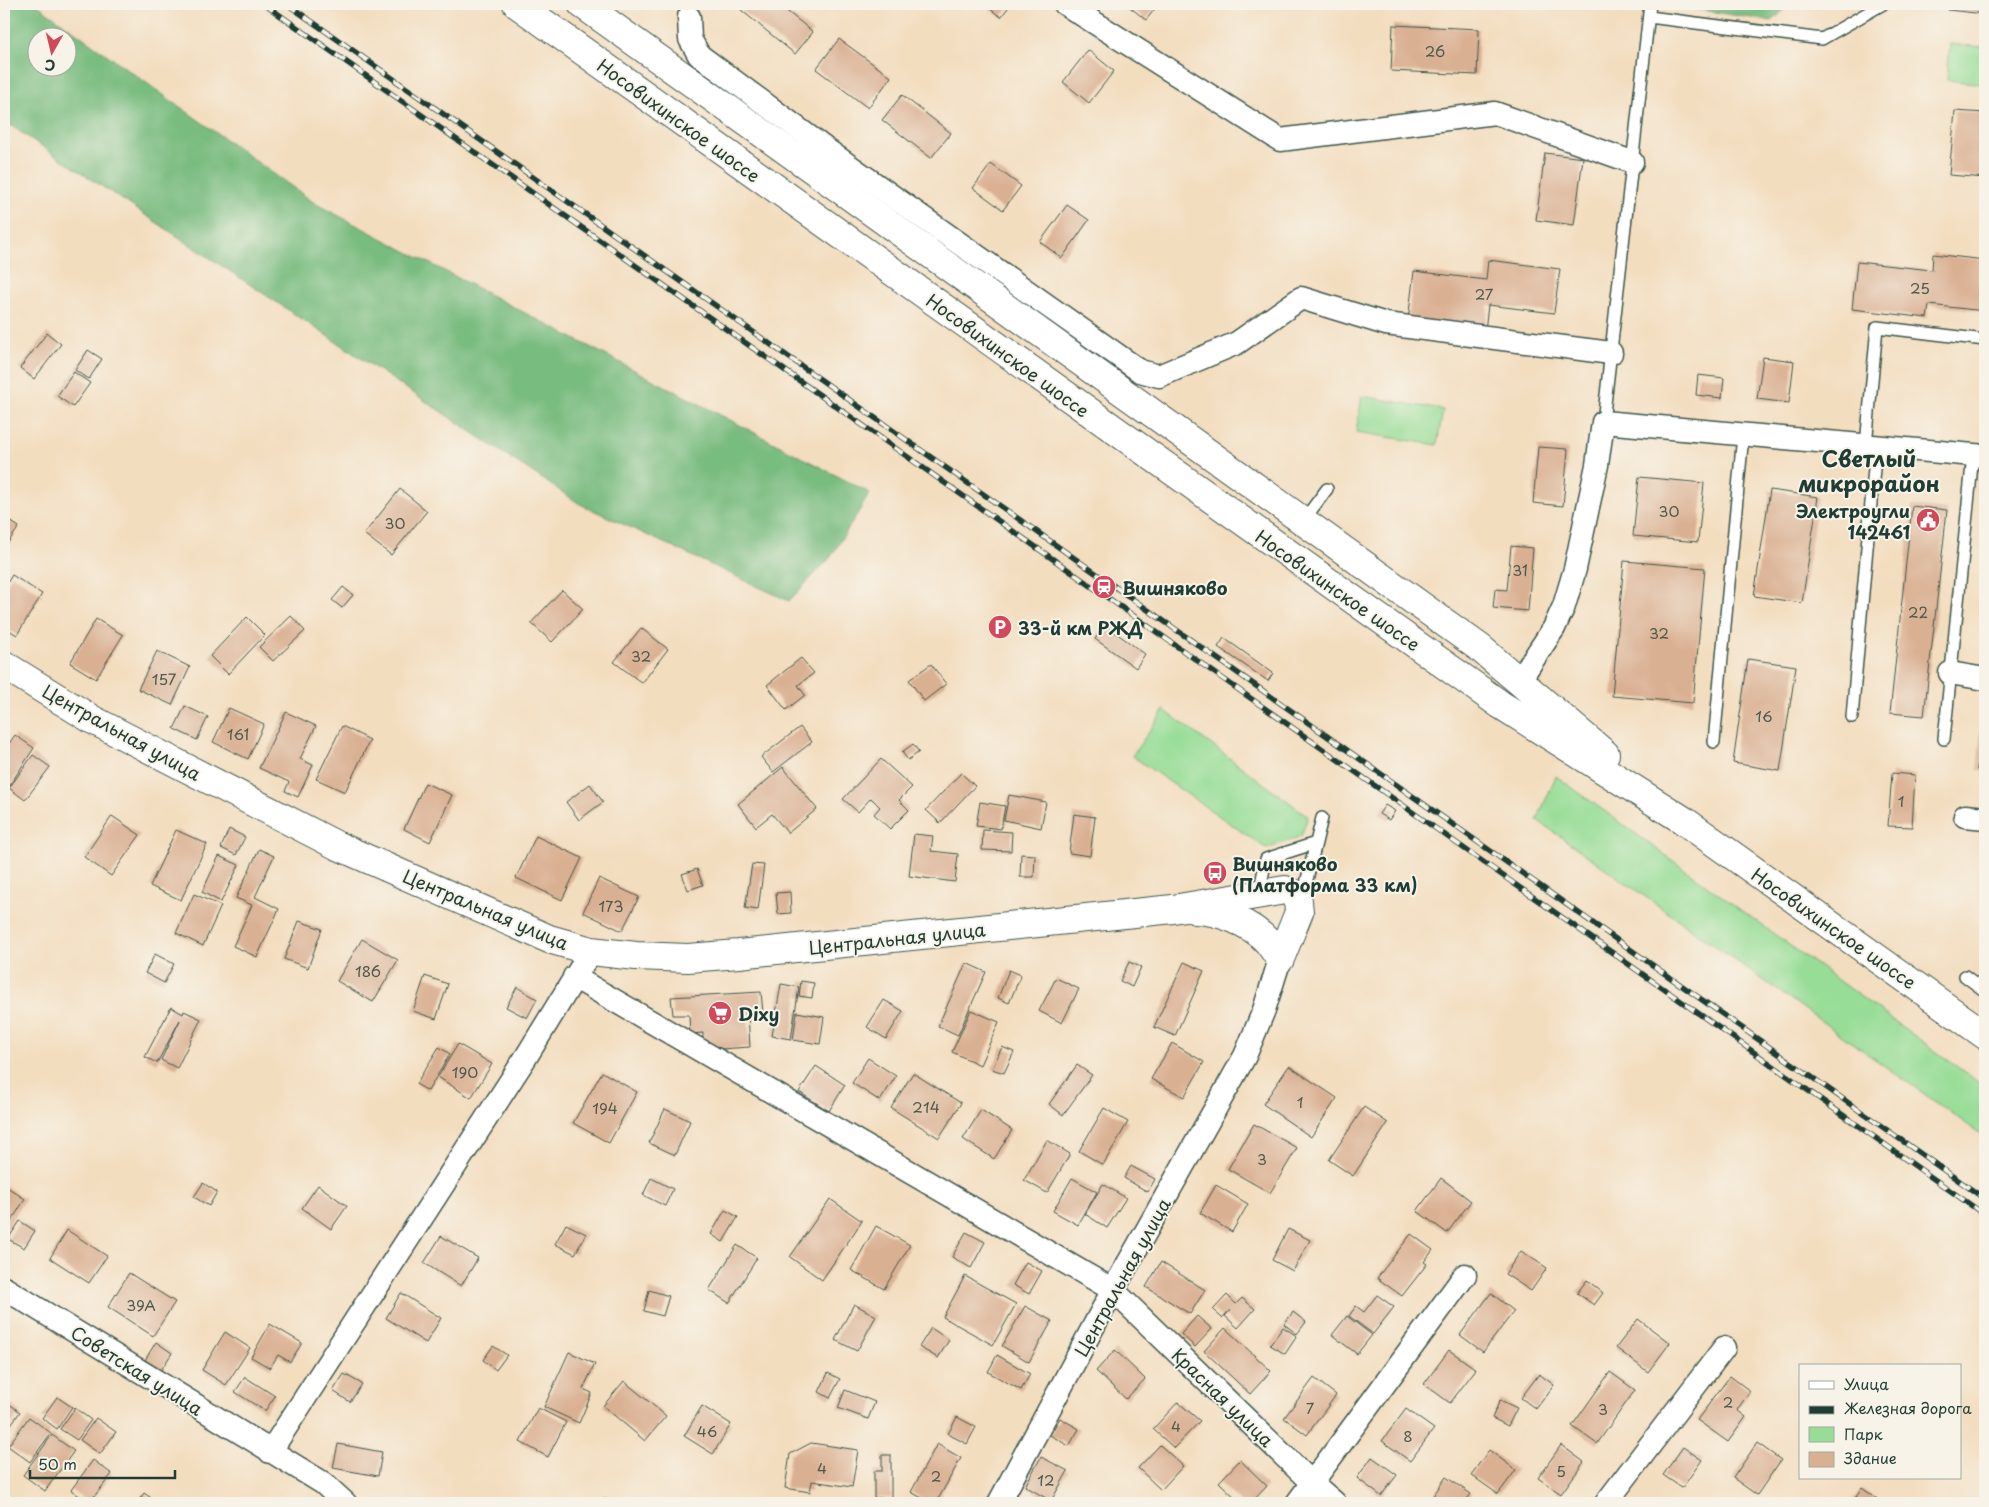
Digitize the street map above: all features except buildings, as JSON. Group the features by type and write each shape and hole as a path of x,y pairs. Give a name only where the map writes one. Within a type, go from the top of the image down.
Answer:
{"main road":[{"name":"Носовихинское шоссе","path":"517,4 1501,705 1683,820 1985,1035"},
{"name":"Носовихинское шоссе","path":"582,4 1480,648 1683,820"},
{"name":"Центральная улица","path":"4,665 93,720 336,845 549,939 591,951 662,957 705,957 1281,898 1280,959"},
{"path":"1501,705 1519,681"},
{"path":"1173,908 1205,910 1240,923 1268,942 1280,959"}],"street":[{"path":"1064,4 1280,140 1495,113 1632,162"},
{"path":"689,17 690,39 698,55 827,150 1140,371 1158,376 1237,343 1301,298 1386,324 1611,353"},
{"path":"1519,681 1554,628 1564,606 1575,569 1595,474 1603,422 1979,455"},
{"path":"1950,674 1985,679"},
{"path":"345,1503 323,1483 270,1452 526,1057 591,951"},
{"name":"Центральная улица","path":"999,1503 1113,1290 1246,1056 1264,1010 1280,959"},
{"name":"Красная улица","path":"574,977 1113,1290 1335,1503"},
{"path":"1297,1503 1465,1275"},
{"name":"Советская улица","path":"4,1288 270,1452"},
{"path":"1606,1503 1724,1348"}],"lane":[{"path":"1603,422 1650,4"},
{"path":"1649,18 1822,39 1883,4"},
{"path":"1852,718 1871,446 1877,326 1985,340"},
{"path":"1714,742 1743,435"},
{"path":"1944,739 1950,674 1979,455"},
{"path":"1303,521 1327,489"},
{"path":"1281,898 1316,844 1322,818"},
{"path":"1281,898 1266,859 1316,844"},
{"path":"1965,976 1985,991"}],"green space":[{"path":"4,4 36,4 70,28 28,28 28,78 78,78 78,34 316,204 870,493 830,558 789,601 580,504 4,121"},
{"path":"1684,4 1787,4 1787,7 1772,21 1688,8"},
{"path":"1950,44 1985,47 1985,84 1947,80"},
{"path":"1362,396 1443,410 1437,445 1356,432"},
{"path":"1164,710 1308,816 1301,836 1267,849 1132,756"},
{"path":"1556,776 1985,1087 1985,1137 1537,820"}],"railway":[{"path":"264,4 1985,1215"},
{"path":"287,4 1985,1199"}],"place":[{"name":"Электроугли 142461","path":"1928,520"},
{"name":"Вишняково","path":"1104,587"},
{"name":"33-й км РЖД","path":"1000,627"},
{"name":"Вишняково (Платформа 33 км)","path":"1215,873"},
{"name":"Dixy","path":"720,1013"}],"district":[{"name":"Светлый микрорайон","path":"1869,470"}]}
